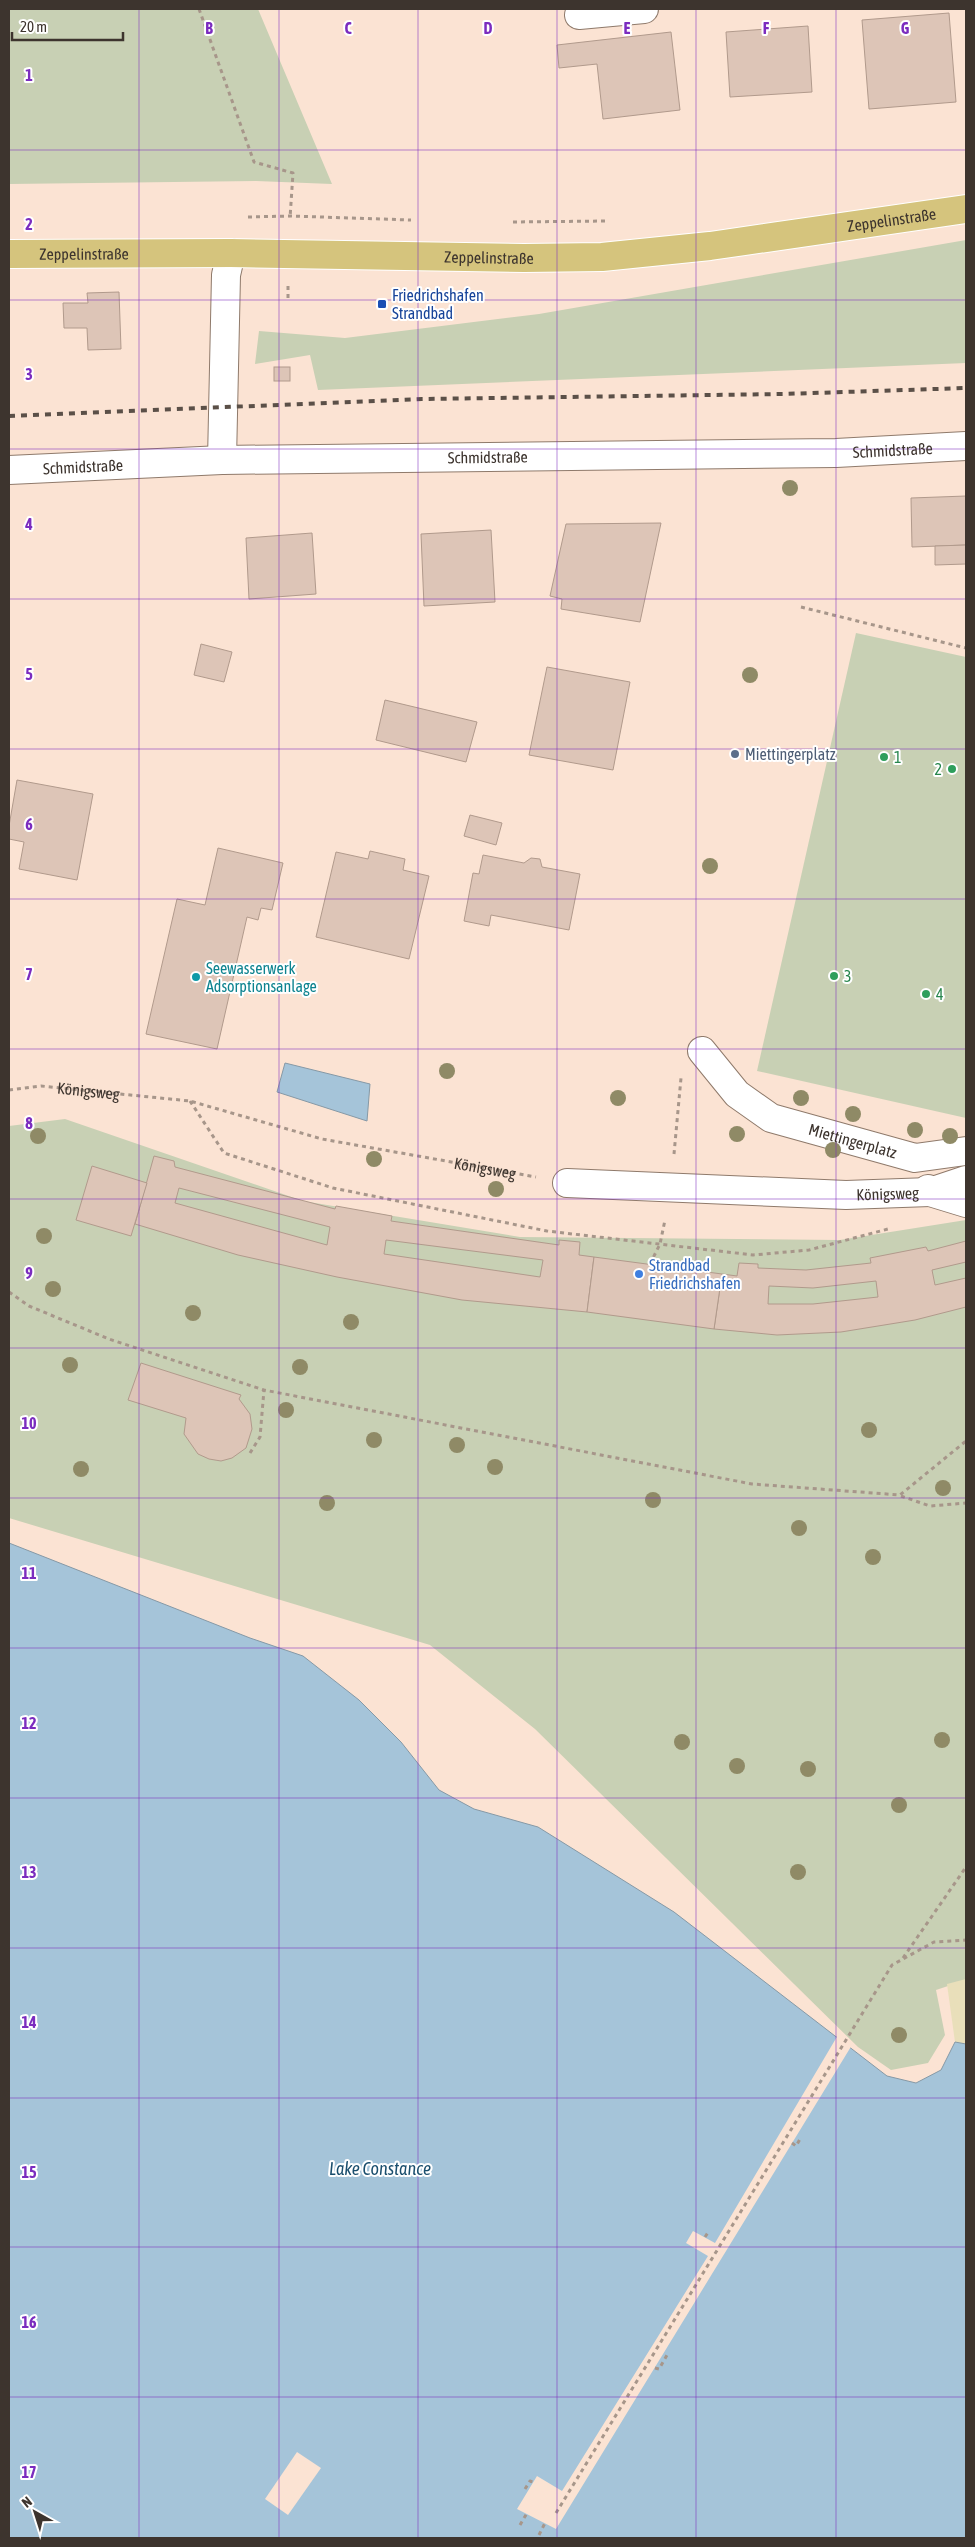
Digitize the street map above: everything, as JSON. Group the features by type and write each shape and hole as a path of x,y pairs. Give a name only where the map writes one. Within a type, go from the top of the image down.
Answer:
{"main road":[{"name":"Zeppelinstraße","path":"9,254 231,253 524,258 602,257 710,246 966,209"}],"street":[{"path":"579,15 644,9"},
{"path":"222,460 226,275 231,253"},
{"name":"Schmidstraße","path":"9,470 222,460 836,453 966,446"},
{"name":"Miettingerplatz","path":"702,1051 737,1094 771,1118 915,1158"},
{"path":"966,1151 915,1158 930,1192 966,1203"},
{"name":"Königsweg","path":"567,1183 672,1186 846,1196 930,1192 966,1180"}],"path":[{"path":"198,9 254,162 293,173 290,216"},
{"path":"242,218 290,216 417,220"},
{"path":"503,222 609,221"},
{"path":"802,607 966,648"},
{"path":"677,1127 682,1069"},
{"name":"Königsweg","path":"9,1090 41,1086 190,1101 322,1139 567,1183"},
{"path":"9,1292 29,1306 108,1339 264,1390 752,1484 900,1495 930,1506 966,1503"},
{"path":"250,1453 260,1437 264,1390"},
{"path":"900,1495 966,1441"},
{"path":"903,1959 966,1867"},
{"path":"556,2513 892,1965 934,1942 966,1940"},
{"path":"792,2143 796,2146 800,2140"},
{"path":"704,2237 709,2231"},
{"path":"655,2368 659,2369 667,2355"},
{"path":"525,2489 530,2481 533,2482"},
{"path":"520,2525 527,2513"},
{"path":"539,2534 545,2522"}],"green space":[{"path":"9,9 258,9 332,184 256,181 9,184"},
{"path":"966,240 966,363 318,390 310,355 255,364 259,331 345,338 539,314"},
{"path":"856,633 966,657 966,1118 757,1071"},
{"name":"Strandbad Friedrichshafen","path":"65,1119 303,1201 520,1237 840,1240 966,1220 966,1980 936,1990 945,2035 928,2063 891,2070 858,2047 535,1729 430,1645 9,1518 9,1126"}],"sand":[{"path":"966,1979 966,2044 955,2042 947,1984"}],"water":[{"path":"285,1063 370,1084 367,1121 277,1092"},
{"name":"Lake Constance","path":"9,1543 250,1638 303,1656 359,1700 401,1742 439,1790 474,1809 538,1827 674,1912 887,2076 916,2083 941,2070 955,2042 966,2044 966,2538 9,2538"}],"pier":[{"path":"838,2035 852,2045 556,2529 517,2509 537,2476 562,2491 708,2256 686,2243 693,2231 715,2243"},
{"path":"297,2452 321,2468 288,2515 265,2499"}],"building":[{"path":"949,13 956,102 869,109 862,20"},
{"path":"808,26 812,92 730,97 726,32"},
{"path":"671,32 680,110 603,119 597,64 559,68 557,45"},
{"path":"119,292 121,349 88,350 87,328 64,328 63,303 88,303 87,293"},
{"path":"274,367 290,367 290,381 274,381"},
{"path":"966,496 966,545 912,547 911,498"},
{"path":"661,523 640,622 561,609 562,599 550,596 566,524"},
{"path":"491,530 495,602 424,606 421,534"},
{"path":"312,533 316,594 249,599 246,538"},
{"path":"966,545 966,564 935,565 935,546"},
{"path":"201,644 232,652 224,682 194,675"},
{"path":"547,667 630,682 613,770 529,755"},
{"path":"385,700 477,722 466,762 376,740"},
{"path":"17,780 93,794 77,880 19,869 24,842 9,839 9,826"},
{"path":"470,815 502,823 496,845 464,836"},
{"name":"Seewasserwerk Adsorptionsanlage","path":"218,848 283,863 272,910 261,908 258,920 247,917 217,1049 146,1034 177,899 205,905"},
{"path":"370,851 405,859 403,870 429,876 409,959 316,937 336,852 368,859"},
{"path":"483,855 524,863 531,858 540,859 542,867 580,874 569,930 491,915 489,926 464,921 473,873 479,874"},
{"path":"154,1156 174,1161 175,1167 335,1209 336,1206 392,1216 391,1221 559,1245 559,1240 580,1242 579,1255 594,1257 587,1312 462,1300 337,1277 238,1255 135,1224","holes":["179,1188 330,1227 327,1245 175,1203","386,1240 543,1260 540,1277 384,1254"]},
{"path":"92,1166 147,1183 131,1236 76,1220"},
{"path":"966,1241 966,1262 932,1270 935,1285 966,1278 966,1307 915,1320 841,1332 777,1335 714,1329 722,1274 737,1276 739,1263 758,1264 758,1268 806,1270 871,1263 870,1258 926,1247 928,1251","holes":["876,1281 878,1297 813,1304 768,1304 769,1286 813,1288"]},
{"path":"594,1257 722,1274 714,1329 587,1312"},
{"path":"141,1363 241,1395 239,1399 250,1414 252,1429 246,1448 232,1458 221,1461 209,1459 198,1454 184,1434 186,1418 128,1400"}],"railway":[{"path":"9,416 422,399 783,394 966,388"}],"place":[{"name":"Friedrichshafen Strandbad","path":"382,304"},
{"name":"Miettingerplatz","path":"735,754"},
{"name":"1","path":"884,757"},
{"name":"2","path":"952,769"},
{"name":"3","path":"834,976"},
{"name":"Seewasserwerk Adsorptionsanlage","path":"196,977"},
{"name":"4","path":"926,994"},
{"name":"Strandbad Friedrichshafen","path":"639,1274"}]}
